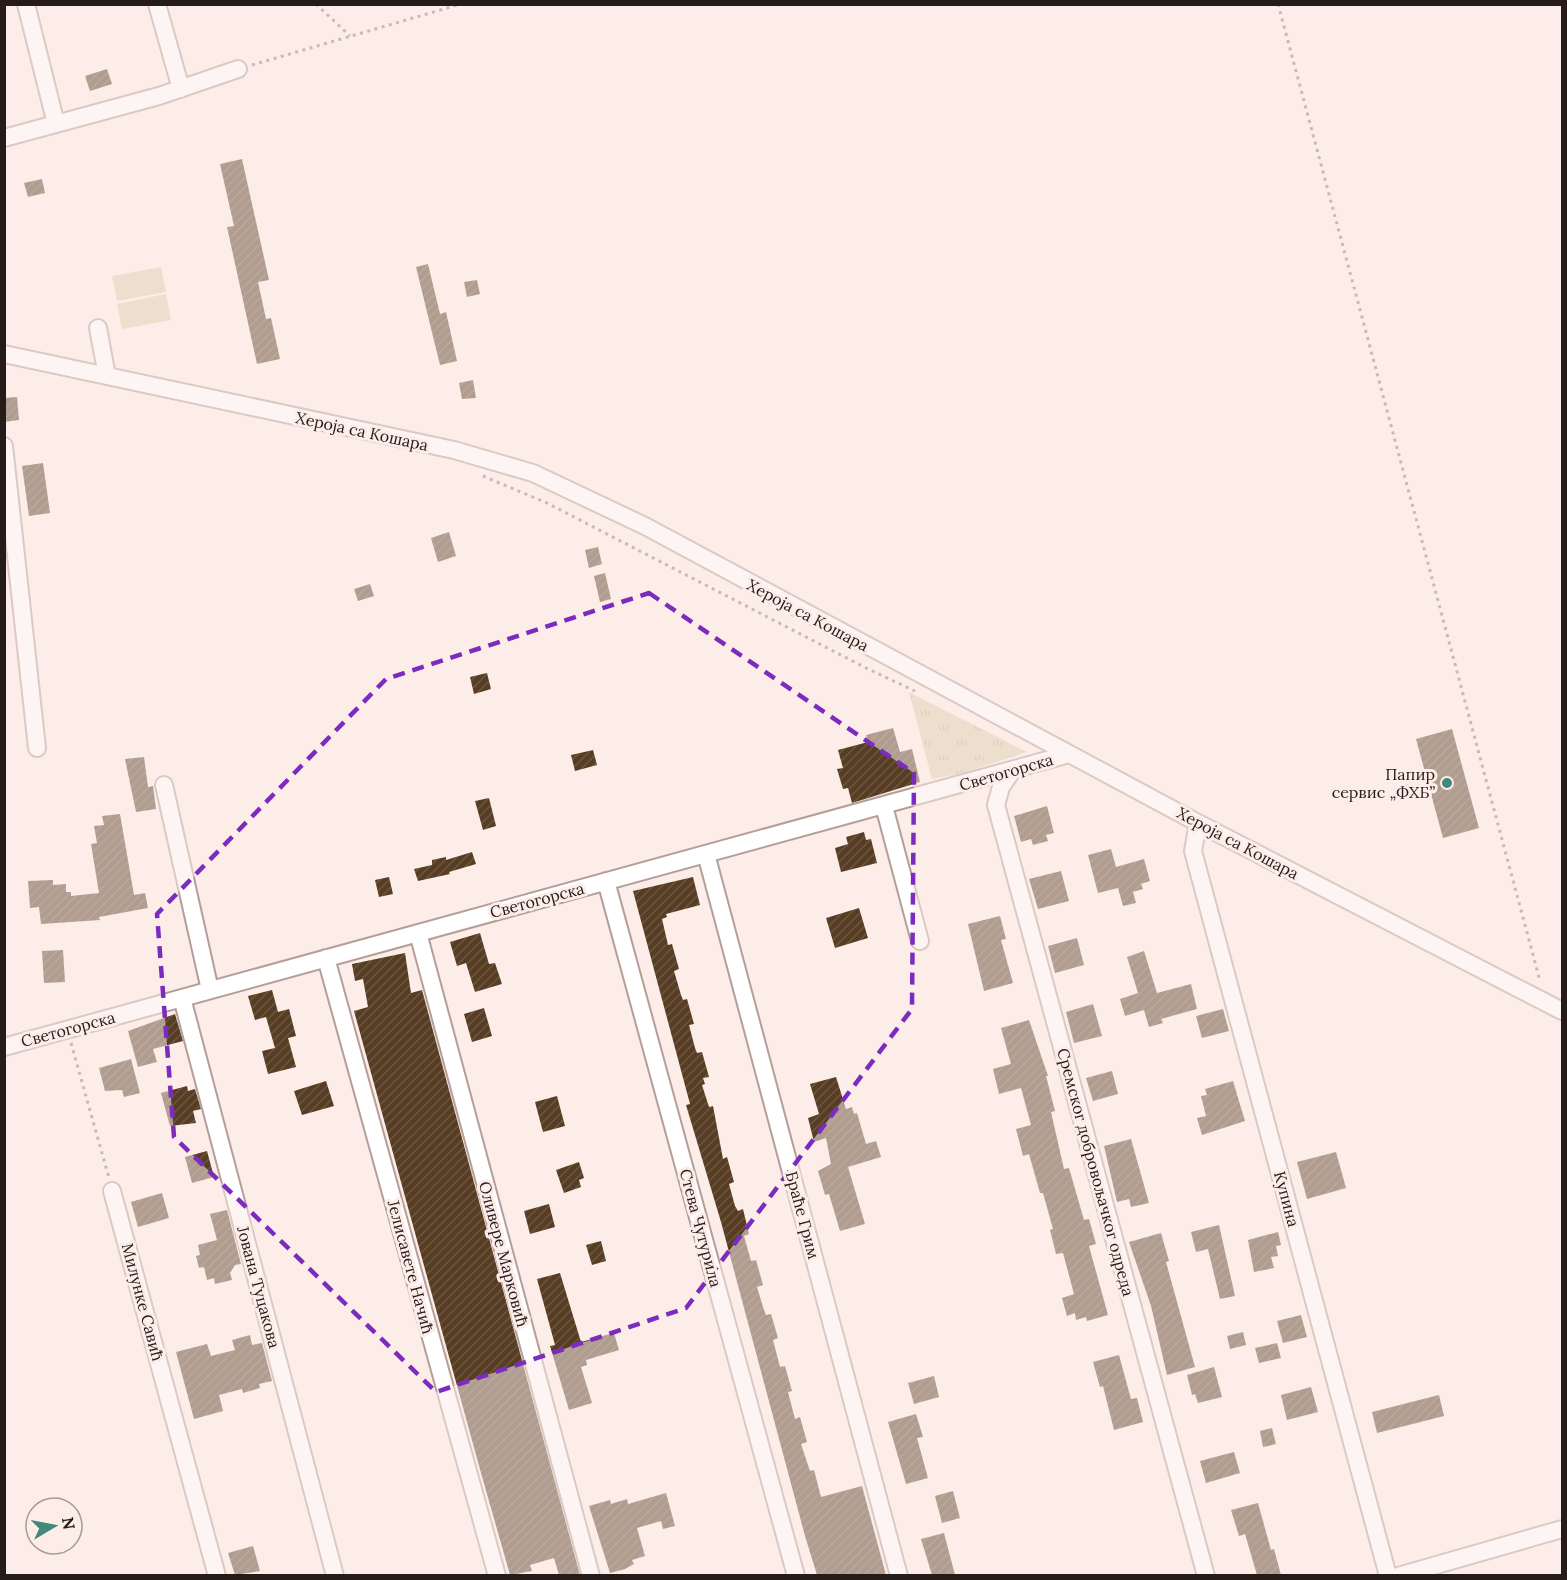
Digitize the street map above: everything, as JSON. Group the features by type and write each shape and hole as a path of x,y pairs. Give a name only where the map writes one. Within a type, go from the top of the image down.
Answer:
{"street":[{"path":"26,4 56,124"},
{"path":"157,4 181,89"},
{"path":"4,138 181,89 238,69"},
{"path":"98,328 107,376"},
{"name":"Хероја са Кошара","path":"4,354 453,450 533,473 645,526 1198,823 1563,1011"},
{"path":"4,446 37,748"},
{"name":"Светогорска","path":"4,1047 1069,754"},
{"name":"Сремског добровољачког одреда","path":"1012,771 1001,787 996,805 1206,1575"},
{"path":"164,785 210,990"},
{"path":"884,806 920,941"},
{"name":"Купина","path":"1198,823 1192,851 1388,1575"},
{"name":"Браће Грим","path":"706,854 899,1575"},
{"name":"Стева Чутурила","path":"606,881 796,1575"},
{"name":"Оливере Марковић","path":"418,933 591,1575"},
{"name":"Јелисавете Начић","path":"326,958 497,1575"},
{"name":"Јована Туцакова","path":"182,998 335,1575"},
{"name":"Милунке Савић","path":"112,1191 217,1575"},
{"path":"1398,1575 1563,1529"}],"path":[{"path":"316,4 351,36"},
{"path":"238,69 461,4"},
{"path":"1278,4 1546,1003"},
{"path":"480,475 547,503 868,669 920,693"},
{"path":"68,1029 112,1191"}],"highlighted area":[{"path":"649,593 914,773 912,1009 686,1308 436,1392 174,1137 157,914 386,679"}],"green space":[{"path":"161,267 166,292 117,301 112,276"},
{"path":"166,294 171,320 122,329 117,304"},
{"path":"909,692 1027,752 963,773 932,779"}],"building":[{"path":"107,69 112,84 90,91 85,76"},
{"path":"242,159 269,280 258,282 266,319 271,318 280,359 257,364 227,227 234,226 220,164"},
{"path":"42,179 45,193 28,197 24,183"},
{"path":"428,264 440,314 446,312 457,361 440,365 416,267"},
{"path":"477,280 480,294 467,297 464,282"},
{"path":"473,380 476,398 462,399 459,383"},
{"path":"17,397 19,420 4,422 4,398"},
{"path":"43,463 50,513 29,516 22,466"},
{"path":"449,532 456,556 438,562 431,538"},
{"path":"598,547 602,564 589,568 585,550"},
{"path":"605,573 611,599 600,602 594,576"},
{"path":"370,584 374,596 358,601 354,589"},
{"path":"487,673 491,689 474,694 470,677"},
{"path":"893,728 900,752 912,749 920,782 852,803 848,788 843,789 837,769 843,768 838,750 868,742 866,735"},
{"name":"Папир сервис „ФХБ”","path":"1452,729 1479,828 1443,838 1416,739"},
{"path":"593,750 597,765 575,771 571,755"},
{"path":"144,757 148,787 153,786 156,809 136,812 125,759"},
{"path":"489,798 496,826 483,830 475,801"},
{"path":"1047,806 1054,833 1046,835 1048,841 1033,845 1031,839 1021,842 1014,816"},
{"path":"120,814 134,895 145,893 148,908 99,917 100,920 41,924 39,907 30,908 28,881 53,880 53,885 66,884 66,892 71,892 71,896 99,893 91,844 97,843 94,826 104,825 102,816"},
{"path":"864,832 866,840 871,839 877,863 841,872 835,848 848,844 846,837"},
{"path":"1111,849 1116,867 1144,859 1150,881 1141,884 1143,889 1133,892 1136,903 1123,906 1118,888 1098,893 1088,855"},
{"path":"472,852 476,864 449,872 450,874 418,881 414,869 432,865 432,860 446,857 446,860"},
{"path":"1061,871 1069,901 1038,909 1029,879"},
{"path":"389,877 393,894 379,897 375,880"},
{"path":"693,877 700,905 666,914 667,917 662,919 668,945 672,944 679,969 674,971 681,995 683,1000 687,999 694,1024 689,1025 695,1048 697,1053 702,1052 709,1077 703,1078 705,1084 702,1085 709,1107 713,1106 723,1159 727,1157 734,1182 729,1184 735,1206 738,1211 743,1209 749,1234 744,1236 751,1261 756,1260 763,1285 757,1287 766,1315 771,1314 778,1338 773,1340 780,1367 785,1366 792,1391 788,1392 795,1419 800,1417 807,1442 801,1444 810,1471 814,1470 821,1497 862,1486 886,1575 817,1575 805,1536 721,1222 686,1105 690,1104 633,891"},
{"path":"859,908 868,938 835,948 826,918"},
{"path":"1000,916 1006,939 1001,940 1013,983 984,991 968,924"},
{"path":"480,933 489,964 495,963 502,984 475,992 466,963 457,966 450,942"},
{"path":"1077,938 1084,965 1055,973 1048,946"},
{"path":"63,950 65,982 44,983 42,951"},
{"path":"1144,951 1157,993 1191,984 1197,1009 1161,1019 1163,1023 1149,1027 1144,1010 1125,1016 1120,999 1138,993 1127,957"},
{"path":"405,953 411,993 422,990 580,1575 559,1575 554,1558 530,1565 532,1571 510,1575 481,1473 354,1011 368,1007 363,979 355,981 352,964"},
{"path":"272,990 278,1012 289,1009 296,1036 288,1038 296,1067 268,1074 262,1051 275,1048 266,1017 255,1020 248,996"},
{"path":"1093,1004 1102,1036 1074,1043 1066,1012"},
{"path":"484,1008 492,1036 472,1042 464,1014"},
{"path":"1223,1009 1229,1031 1202,1038 1196,1016"},
{"path":"175,1014 183,1041 153,1049 157,1062 138,1067 128,1031"},
{"path":"1029,1020 1048,1076 1046,1076 1055,1111 1051,1112 1064,1169 1069,1168 1084,1220 1089,1219 1096,1244 1089,1246 1108,1315 1087,1321 1086,1317 1076,1320 1075,1313 1067,1316 1062,1298 1074,1294 1063,1253 1056,1254 1050,1230 1053,1229 1043,1193 1040,1193 1029,1154 1023,1156 1016,1129 1031,1125 1021,1088 999,1094 993,1069 1011,1064 1001,1028"},
{"path":"131,1059 140,1093 124,1097 122,1090 105,1091 99,1068"},
{"path":"1112,1071 1118,1094 1093,1101 1086,1078"},
{"path":"836,1077 846,1109 852,1107 854,1114 857,1113 866,1144 876,1141 881,1157 848,1167 865,1224 840,1231 829,1194 825,1195 818,1171 831,1164 826,1138 814,1142 808,1118 819,1114 810,1084"},
{"path":"326,1081 334,1106 302,1115 294,1091"},
{"path":"1233,1081 1245,1121 1202,1135 1197,1118 1206,1116 1201,1096 1207,1095 1205,1089"},
{"path":"187,1086 188,1091 195,1089 201,1109 193,1111 196,1123 170,1126 161,1093"},
{"path":"557,1096 565,1126 543,1132 535,1102"},
{"path":"1131,1139 1149,1203 1131,1207 1129,1199 1117,1202 1104,1146"},
{"path":"207,1151 214,1177 192,1183 185,1157"},
{"path":"1336,1152 1346,1188 1307,1199 1297,1162"},
{"path":"579,1162 584,1178 579,1180 581,1187 564,1193 556,1170"},
{"path":"162,1193 169,1218 138,1227 131,1202"},
{"path":"549,1204 555,1227 530,1234 524,1211"},
{"path":"227,1210 241,1264 235,1265 230,1273 232,1280 215,1284 214,1278 207,1280 204,1267 199,1268 196,1256 200,1255 198,1245 217,1240 210,1214"},
{"path":"1219,1225 1235,1296 1220,1299 1208,1249 1196,1252 1191,1232"},
{"path":"1278,1232 1281,1245 1276,1246 1278,1256 1271,1257 1274,1268 1254,1272 1248,1240"},
{"path":"1161,1233 1169,1261 1166,1262 1195,1367 1167,1375 1151,1306 1129,1242"},
{"path":"601,1241 606,1261 592,1265 586,1245"},
{"path":"560,1273 581,1342 614,1333 619,1350 586,1360 587,1365 581,1367 592,1403 569,1410 550,1346 555,1345 537,1279"},
{"path":"1301,1315 1307,1337 1283,1343 1277,1321"},
{"path":"1243,1332 1246,1345 1230,1349 1227,1336"},
{"path":"250,1335 252,1345 262,1343 272,1381 259,1384 260,1388 243,1393 242,1389 219,1395 223,1411 194,1419 176,1352 207,1344 211,1356 235,1350 232,1340"},
{"path":"1277,1343 1281,1358 1259,1363 1255,1348"},
{"path":"1119,1355 1131,1399 1137,1398 1143,1422 1114,1430 1103,1386 1100,1387 1093,1362"},
{"path":"1214,1367 1222,1397 1198,1403 1195,1394 1192,1395 1187,1375"},
{"path":"934,1376 939,1397 914,1404 908,1383"},
{"path":"1311,1387 1318,1412 1287,1420 1281,1395"},
{"path":"1439,1395 1444,1416 1377,1433 1372,1412"},
{"path":"916,1414 923,1437 917,1438 928,1478 906,1484 888,1422"},
{"path":"1272,1428 1276,1444 1263,1447 1260,1431"},
{"path":"1234,1452 1240,1473 1206,1483 1200,1461"},
{"path":"953,1491 960,1518 942,1523 935,1496"},
{"path":"666,1493 675,1526 663,1529 661,1521 637,1528 645,1556 632,1560 634,1564 625,1569 610,1573 589,1506 610,1500 611,1504 627,1499 628,1504"},
{"path":"1258,1503 1271,1550 1274,1549 1281,1575 1257,1575 1245,1534 1239,1536 1231,1510"},
{"path":"944,1533 955,1575 932,1575 921,1539"},
{"path":"253,1546 260,1571 235,1575 228,1553"}],"place":[{"name":"Папир сервис „ФХБ”","path":"1447,783"}]}
